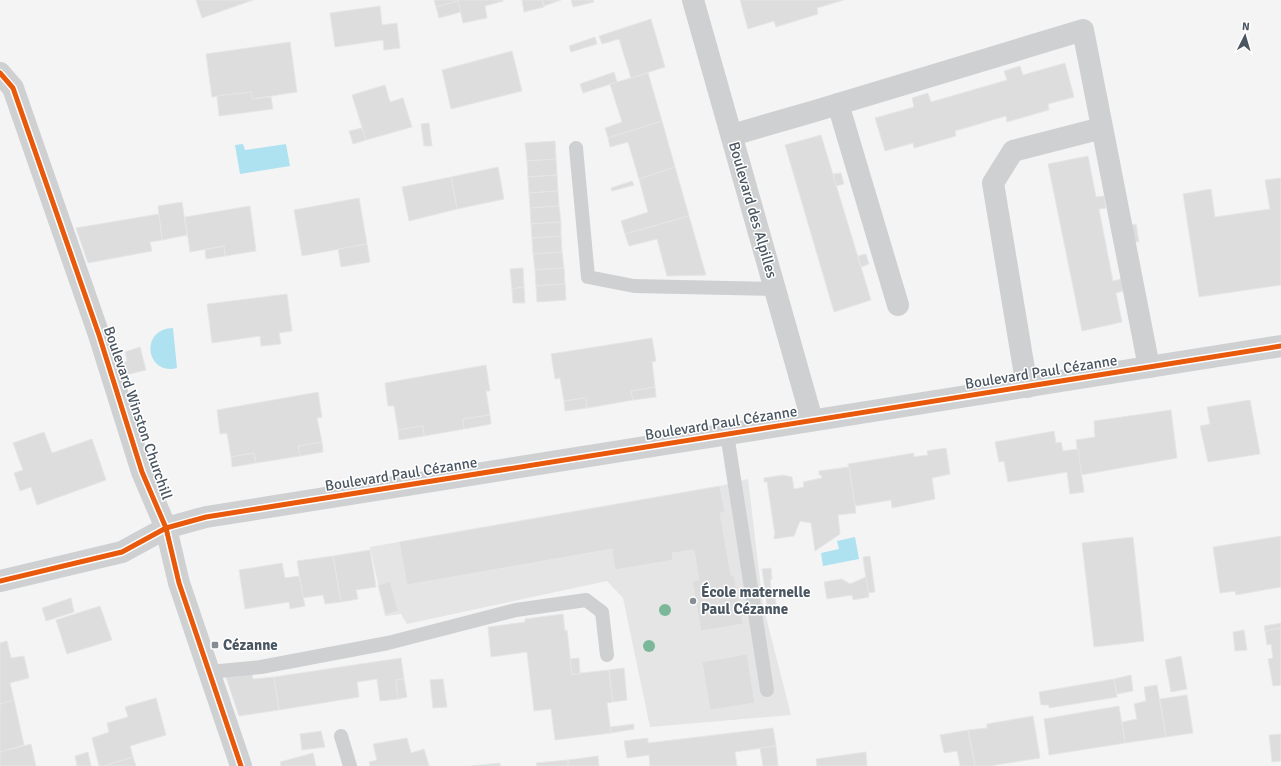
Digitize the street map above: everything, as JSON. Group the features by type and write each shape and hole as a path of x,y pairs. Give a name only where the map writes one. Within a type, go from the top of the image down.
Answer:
{"street":[{"name":"Boulevard des Alpilles","path":"693,0 812,420"},
{"path":"732,135 1083,30 1149,367"},
{"name":"Boulevard Winston Churchill","path":"0,73 13,88 99,335 142,472 166,528 179,583 241,766"},
{"path":"838,104 898,305"},
{"path":"1027,387 993,183 1013,152 1102,128"},
{"name":"Boulevard Paul Cézanne","path":"0,581 122,552 166,528 206,517 1281,346"}],"lane":[{"path":"576,148 588,277 634,286 775,289"},
{"path":"726,434 767,690"},
{"path":"209,672 261,667 373,646 516,610 586,600 602,612 608,655"},
{"path":"340,736 350,766"}],"shaded area":[{"name":"École maternelle Paul Cézanne","path":"748,479 763,605 791,715 650,727 623,598 607,581 407,624 401,614 385,616 370,547 720,486"}],"water":[{"path":"243,144 245,150 286,144 290,166 240,174 235,145"},
{"path":"173,328 177,368 167,369 159,365 153,359 151,343 155,336 162,330"},
{"path":"855,537 859,559 823,566 821,553 839,549 837,541"}],"building":[{"path":"196,0 253,0 202,18"},
{"path":"434,0 503,1 485,6 487,18 463,23 458,1 436,7"},
{"path":"522,0 542,0 544,7 524,12"},
{"path":"542,0 561,0 544,6"},
{"path":"571,0 593,0 594,2 573,7"},
{"path":"740,0 844,0 817,8 818,14 776,27 774,21 748,29"},
{"path":"458,1 461,12 439,18 436,7"},
{"path":"380,6 382,25 397,23 400,48 384,50 383,40 335,47 330,13"},
{"path":"651,19 665,67 631,78 619,39 602,44 599,36"},
{"path":"595,37 597,44 571,52 569,46"},
{"path":"290,42 297,92 252,99 251,92 212,97 206,54"},
{"path":"512,51 522,91 451,109 442,70"},
{"path":"1065,63 1074,97 1048,104 1049,110 1007,122 1006,116 955,131 956,136 914,148 913,143 885,151 875,118 914,107 912,98 928,93 931,102 1007,80 1004,71 1020,66 1023,75"},
{"path":"614,72 617,82 583,93 580,84"},
{"path":"648,73 662,121 608,138 605,128 622,122 610,84"},
{"path":"385,85 390,102 403,98 412,127 366,140 352,95"},
{"path":"251,92 252,99 271,97 273,109 219,116 217,96"},
{"path":"662,121 675,167 639,179 628,142 610,147 608,138"},
{"path":"429,123 432,146 424,146 421,124"},
{"path":"362,128 366,140 353,144 349,131"},
{"path":"821,135 871,300 834,312 785,145"},
{"path":"555,141 556,159 527,161 525,143"},
{"path":"1088,156 1096,197 1104,196 1106,208 1099,209 1113,281 1121,279 1123,291 1116,293 1122,322 1082,331 1048,164"},
{"path":"556,159 557,175 528,177 527,161"},
{"path":"498,167 504,199 457,209 451,177"},
{"path":"675,167 689,216 625,234 621,221 648,212 639,179"},
{"path":"841,173 844,184 836,186 833,174"},
{"path":"557,175 558,191 529,193 528,177"},
{"path":"451,177 457,209 409,221 402,187"},
{"path":"1281,178 1281,285 1199,297 1183,194 1211,189 1215,217 1270,209 1265,180"},
{"path":"632,181 634,185 612,191 611,188"},
{"path":"558,191 559,206 530,208 529,193"},
{"path":"359,198 367,244 302,256 294,210"},
{"path":"182,202 187,235 162,240 158,206"},
{"path":"250,206 256,251 225,256 224,246 190,252 185,217"},
{"path":"559,206 561,222 531,224 530,208"},
{"path":"159,214 162,240 150,242 152,251 88,263 76,228"},
{"path":"689,216 706,275 667,276 657,239 629,246 625,234"},
{"path":"561,222 561,236 532,238 531,224"},
{"path":"1136,224 1139,242 1132,242 1129,226"},
{"path":"561,236 562,252 533,254 532,238"},
{"path":"367,244 370,262 341,267 338,249"},
{"path":"224,246 225,256 206,259 205,250"},
{"path":"562,252 564,268 535,270 533,254"},
{"path":"866,254 869,264 861,267 858,256"},
{"path":"523,268 524,287 512,289 510,269"},
{"path":"564,268 565,284 536,286 535,270"},
{"path":"565,284 566,300 537,302 536,286"},
{"path":"524,287 525,303 513,303 512,289"},
{"path":"287,294 292,331 279,333 281,344 261,346 260,336 212,343 207,304"},
{"path":"652,338 656,361 652,362 655,387 631,391 633,400 587,408 586,398 564,401 560,378 555,379 551,354"},
{"path":"140,347 146,370 126,375 122,363 127,361 125,352"},
{"path":"486,365 490,391 486,391 490,415 463,419 464,429 424,436 423,426 398,430 394,406 388,406 385,383"},
{"path":"655,387 656,397 633,400 631,391"},
{"path":"318,392 322,417 317,418 322,442 298,446 300,456 256,463 254,453 231,457 227,433 220,434 217,410"},
{"path":"586,398 587,408 565,411 564,401"},
{"path":"1250,400 1260,454 1208,462 1200,426 1210,424 1207,407"},
{"path":"1171,410 1177,458 1081,475 1076,440 1095,437 1094,421"},
{"path":"490,415 491,424 464,429 463,419"},
{"path":"423,426 424,436 399,440 398,430"},
{"path":"1054,431 1056,443 1061,442 1063,451 1078,449 1084,492 1070,494 1067,472 1008,482 1004,461 999,462 995,442"},
{"path":"44,432 52,453 92,439 106,480 37,505 31,487 20,491 14,473 23,470 13,443"},
{"path":"322,442 323,452 300,456 298,446"},
{"path":"946,448 950,474 932,478 935,499 892,508 891,500 855,506 848,464 914,453 914,457 928,455 927,451"},
{"path":"254,453 256,463 232,467 231,457"},
{"path":"849,467 856,513 838,515 840,534 815,551 811,523 800,521 794,536 774,539 775,535 767,482 764,482 764,478 783,475 792,477 794,489 804,487 803,482 822,478 821,475 819,475 819,471"},
{"path":"720,486 725,512 720,513 731,576 734,575 743,624 701,631 692,581 699,580 694,550 672,553 673,560 615,570 612,549 407,585 399,542"},
{"path":"1281,536 1281,587 1236,595 1235,591 1220,593 1213,547"},
{"path":"1133,537 1144,641 1094,647 1082,543"},
{"path":"370,550 376,587 356,590 358,599 341,602 333,556"},
{"path":"333,556 341,602 325,604 323,595 303,598 297,561"},
{"path":"870,556 875,592 868,593 863,557"},
{"path":"282,563 285,578 299,576 305,606 290,609 289,602 245,609 239,570"},
{"path":"771,568 772,579 770,580 772,595 775,595 776,604 767,606 762,569"},
{"path":"866,577 869,597 853,600 852,595 827,599 824,582 842,579 850,584"},
{"path":"390,581 398,611 386,615 378,585"},
{"path":"71,598 74,612 46,621 42,608"},
{"path":"100,606 112,640 67,654 56,620"},
{"path":"563,614 565,631 567,630 572,674 609,670 613,702 607,703 611,733 555,740 551,709 534,711 527,652 491,657 488,627 525,622 525,619"},
{"path":"1281,623 1281,628 1265,631 1264,626"},
{"path":"1281,628 1281,685 1273,686 1268,659 1273,658 1271,644 1267,645 1265,631"},
{"path":"1244,630 1247,650 1235,651 1233,632"},
{"path":"7,641 11,658 24,656 29,678 10,683 14,700 0,704 0,643"},
{"path":"747,654 755,703 710,710 702,662"},
{"path":"1181,656 1187,689 1171,692 1165,660"},
{"path":"401,658 404,679 396,680 398,699 380,701 377,679 357,682 359,697 279,710 274,677"},
{"path":"579,658 580,674 572,674 570,659"},
{"path":"624,668 627,700 613,702 609,670"},
{"path":"252,674 253,679 274,677 279,710 239,716 226,677"},
{"path":"1131,675 1133,691 1117,694 1114,679"},
{"path":"404,679 407,697 398,699 396,680"},
{"path":"443,679 447,707 433,708 430,680"},
{"path":"1114,679 1117,697 1049,708 1049,705 1041,705 1039,692"},
{"path":"1157,685 1166,737 1125,743 1122,722 1137,719 1134,704 1146,701 1144,687"},
{"path":"1187,695 1193,733 1166,737 1160,699"},
{"path":"156,698 166,735 130,746 133,757 104,766 99,766 92,738 109,732 107,723 128,717 125,707"},
{"path":"14,700 24,745 0,752 0,704"},
{"path":"1119,706 1125,743 1049,755 1044,719"},
{"path":"1033,716 1040,758 989,766 975,766 968,730 987,728 987,724"},
{"path":"634,724 634,729 611,733 610,727"},
{"path":"773,728 776,746 735,752 737,766 650,766 649,755 627,758 624,741 648,738 648,743"},
{"path":"968,730 975,766 960,766 957,751 944,753 940,735"},
{"path":"321,731 325,747 302,750 300,734"},
{"path":"1281,734 1281,761 1272,762 1269,735"},
{"path":"407,738 411,753 424,749 429,766 370,766 369,762 377,760 373,744"},
{"path":"31,744 36,766 0,766 0,752"},
{"path":"776,746 778,766 763,766 760,748"},
{"path":"88,752 91,766 77,766 75,756"},
{"path":"866,752 867,766 817,766 816,759"},
{"path":"313,753 316,766 281,766 280,762"},
{"path":"598,756 599,766 568,766 568,760"},
{"path":"133,757 136,766 104,766"},
{"path":"568,760 568,766 537,766 536,763"},
{"path":"500,763 500,766 471,766"}],"cycle path":[{"path":"0,73 13,88 99,335 142,472 166,528 179,583 241,766"},
{"path":"0,581 122,552 166,528 206,517 1281,346"}],"place":[{"name":"École maternelle Paul Cézanne","path":"693,601"},
{"name":"Cézanne","path":"215,645"}]}
